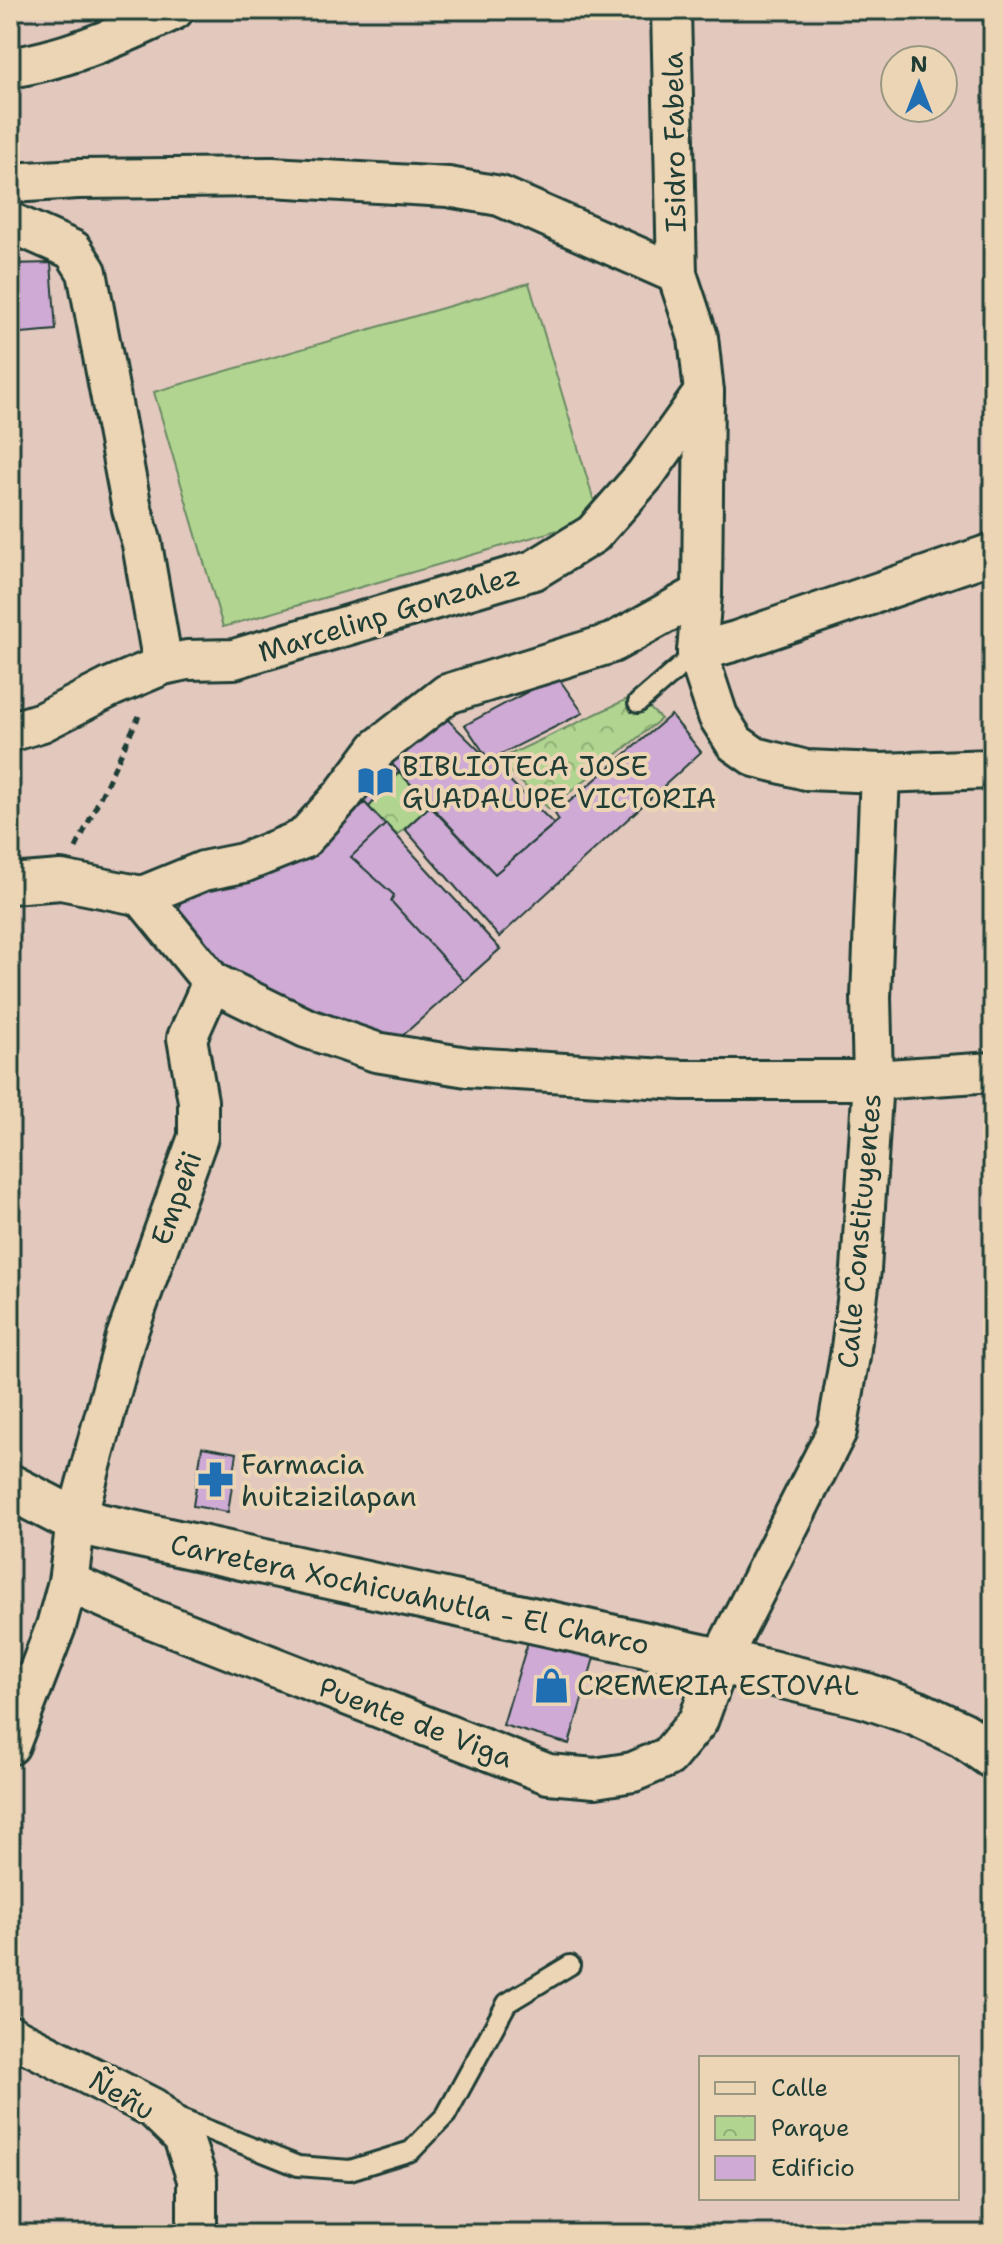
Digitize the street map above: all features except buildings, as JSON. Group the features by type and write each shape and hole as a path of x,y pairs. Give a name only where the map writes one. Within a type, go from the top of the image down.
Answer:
{"main road":[{"name":"Carretera Xochicuahutla - El Charco","path":"10,1487 76,1521 720,1661 867,1696 916,1713 963,1735 993,1756"}],"street":[{"path":"10,68 47,62 142,26 174,10"},
{"name":"Isidro Fabela","path":"671,10 677,274 698,337 704,392 702,593 697,652"},
{"path":"10,183 92,178 272,177 448,187 500,196 677,274"},
{"path":"10,222 73,250 87,272 163,665"},
{"name":"Marcelinp Gonzalez","path":"10,732 42,722 163,665 187,660 234,659 534,570 593,534 645,475 704,392"},
{"path":"993,553 697,652 718,716 735,743 755,757 806,770 880,773 993,769"},
{"path":"10,884 61,880 142,896 203,871 243,863 303,839 342,796 378,748 447,694 612,643 702,593"},
{"name":"Calle Constituyentes","path":"720,1661 837,1431 861,1270 873,1080 871,997 880,773"},
{"path":"142,896 212,982 306,1028 376,1052 467,1067 683,1080 873,1080 993,1072"},
{"name":"Empeñi","path":"76,1521 126,1337 198,1137 198,1101 187,1038 212,982"},
{"path":"10,1745 56,1626 68,1582 76,1521"},
{"name":"Puente de Viga","path":"68,1582 152,1619 548,1774 595,1778 633,1772 668,1757 698,1721 720,1661"},
{"name":"Ñeñu","path":"10,2035 153,2108 183,2137 197,2179 197,2225 193,2234"}],"lane":[{"path":"638,703 697,652"},
{"path":"153,2108 298,2166 350,2170 411,2151 446,2115 507,2003 570,1965"}],"path":[{"path":"61,880 163,665"}],"green space":[{"path":"529,283 599,518 223,627 154,392"},
{"path":"636,695 661,719 549,809 498,760"},
{"path":"390,762 430,806 397,835 355,793"}],"place":[{"name":"BIBLIOTECA JOSE GUADALUPE VICTORIA","path":"376,782"},
{"name":"Farmacia huitzizilapan","path":"215,1480"},
{"name":"CREMERIA ESTOVAL","path":"551,1685"}]}
